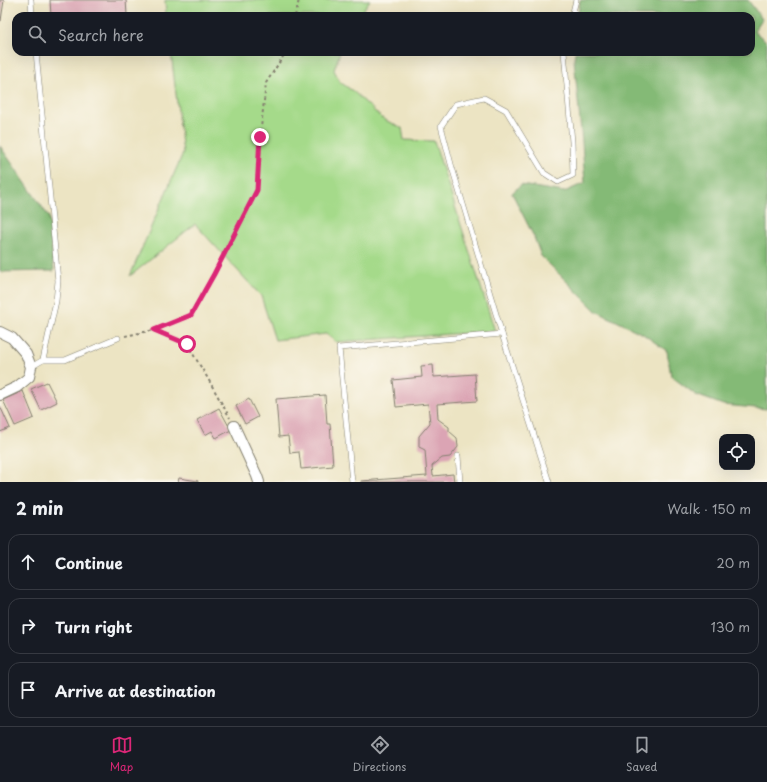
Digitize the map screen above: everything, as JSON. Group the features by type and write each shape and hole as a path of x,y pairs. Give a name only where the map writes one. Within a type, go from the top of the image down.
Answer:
{"street":[{"path":"0,332 12,338 26,354 31,367 29,377 17,387 0,395"},
{"path":"234,426 258,476 259,482"}],"lane":[{"path":"31,0 32,12"},
{"path":"573,12 576,0"},
{"path":"36,56 58,281 56,301 43,360"},
{"path":"550,482 502,334 441,126 456,104 484,98 506,110 544,173 558,182 573,175 572,142 564,56"},
{"path":"352,482 339,348 502,334"},
{"path":"31,367 43,360 65,360 118,338"},
{"path":"458,456 460,482"}],"path":[{"path":"296,12 299,0"},
{"path":"118,338 154,330 191,315 257,190 260,137 266,83 283,56"},
{"path":"154,330 187,344 207,376 234,426"}],"green space":[{"path":"165,0 370,0 362,12 166,12"},
{"path":"580,0 748,0 762,19 755,30 755,12 578,12"},
{"path":"755,32 767,42 767,409 723,405 696,395 671,376 667,351 643,334 596,311 541,256 534,237 512,193 521,185 564,192 585,183 574,56 755,56"},
{"path":"171,56 339,56 334,70 340,82 354,92 383,119 402,128 404,140 434,141 495,331 336,342 326,334 275,340 261,296 195,224 130,276 183,153"},
{"path":"0,146 49,217 54,271 0,272"}],"building":[{"path":"0,0 4,0 1,21 0,21"},
{"path":"50,0 126,0 127,12 51,12"},
{"path":"433,365 434,377 475,374 477,401 437,404 438,419 449,427 449,431 457,438 458,447 450,457 442,458 432,466 433,476 453,474 454,482 361,482 427,476 425,450 419,447 419,436 430,423 428,404 396,407 393,380 422,377 421,366"},
{"path":"47,382 57,402 41,410 31,389"},
{"path":"23,391 34,418 15,426 3,400"},
{"path":"325,395 327,424 330,424 333,466 301,469 299,452 290,453 288,436 279,437 276,399"},
{"path":"249,399 258,417 245,424 236,406"},
{"path":"0,406 10,428 0,432"},
{"path":"219,408 231,430 216,438 212,431 205,435 197,420"},
{"path":"179,478 198,481 198,482 178,482"}],"route":[{"path":"187,344 154,330 191,315 214,274 257,190 260,137"}]}
